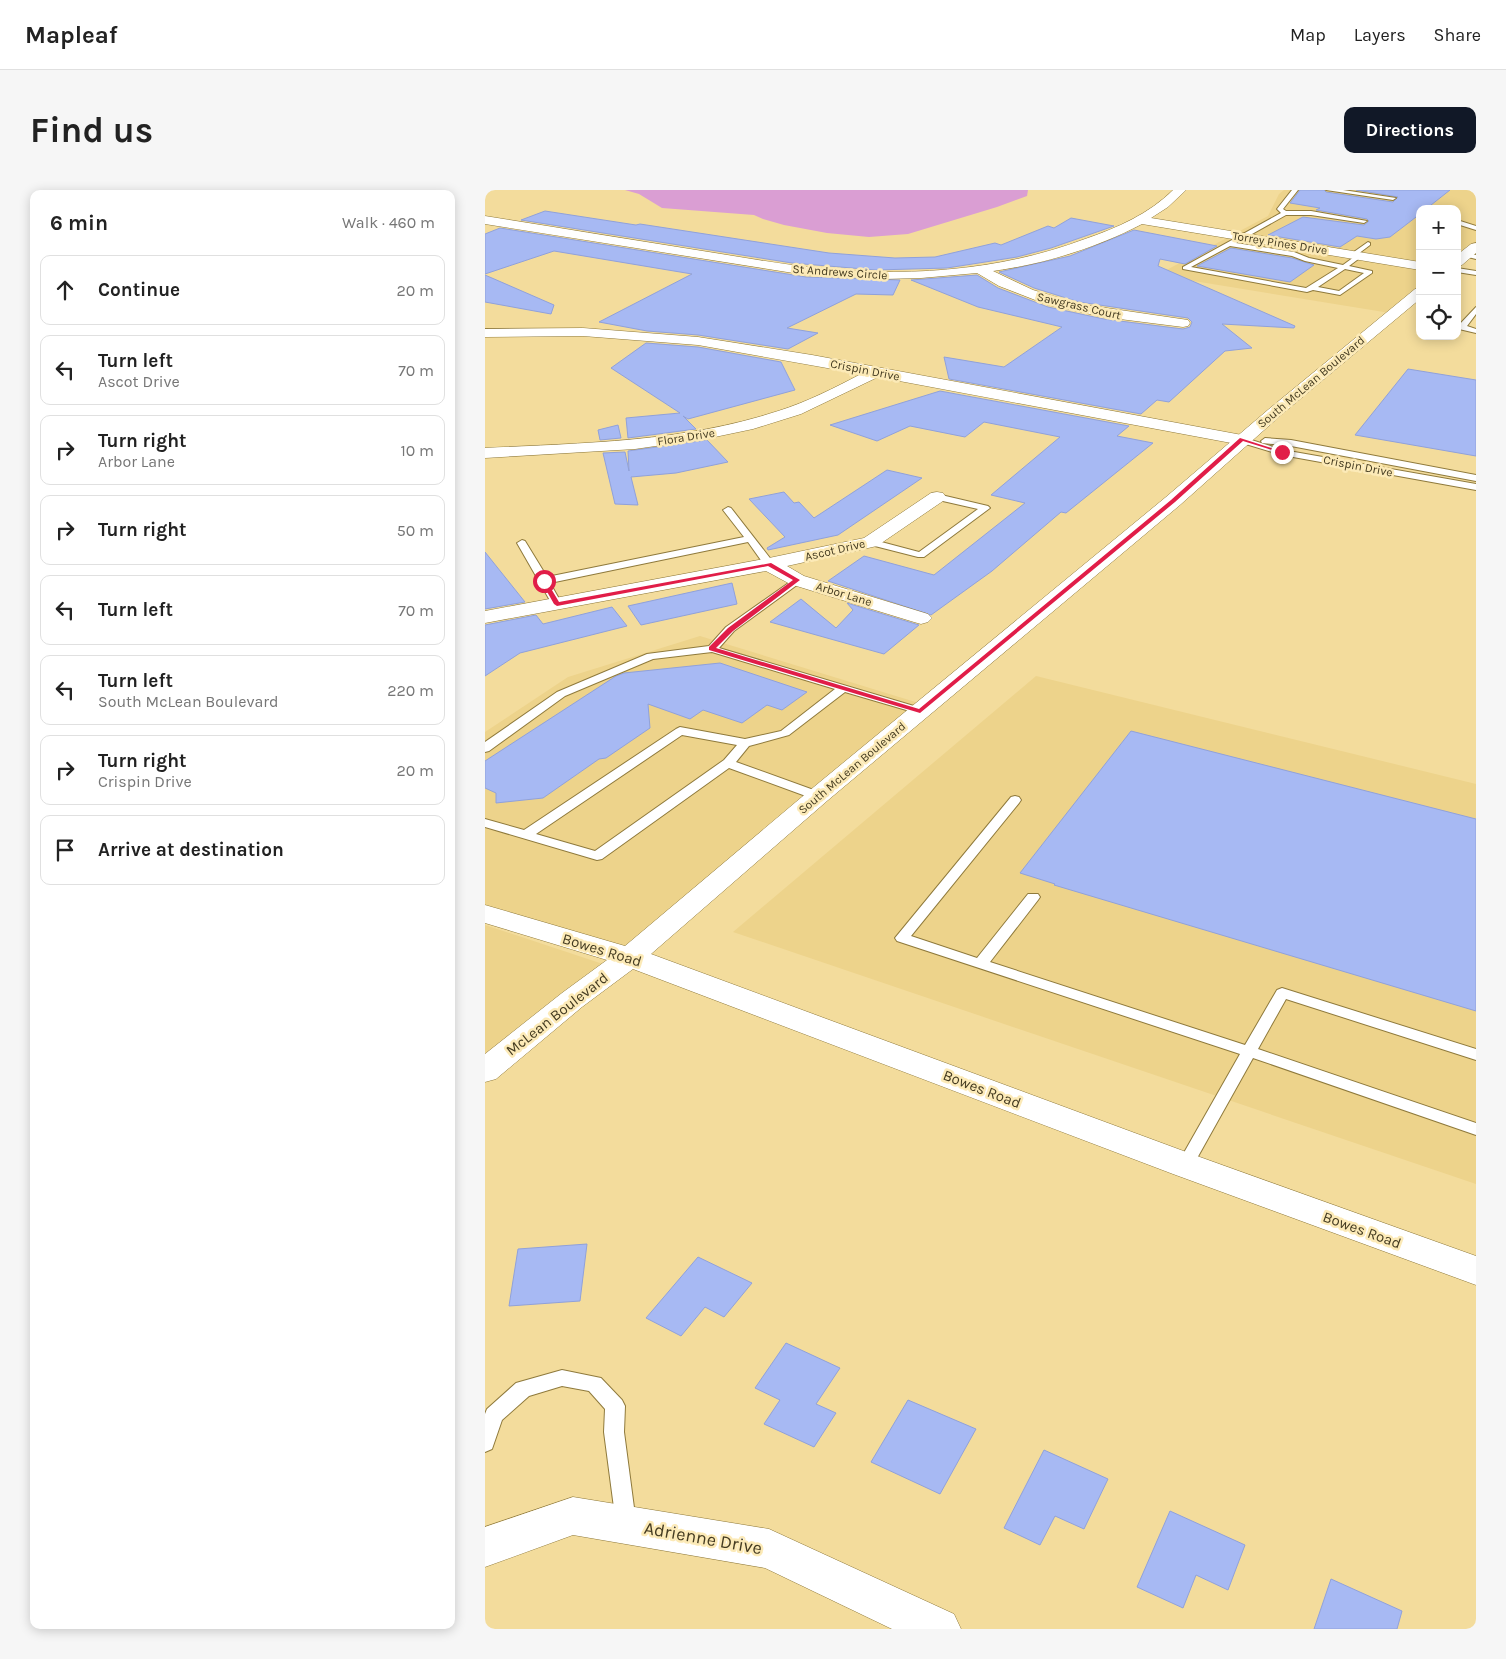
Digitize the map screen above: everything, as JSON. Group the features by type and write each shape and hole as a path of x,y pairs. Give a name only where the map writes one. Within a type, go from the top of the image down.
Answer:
{"street":[{"name":"St Andrews Circle","path":"485,220 806,271 893,276 981,270 1068,250 1141,220 1164,205 1180,190"},
{"name":"Torrey Pines Drive","path":"1141,220 1416,265"},
{"name":"Sawgrass Court","path":"981,270 1002,284 1059,304 1109,314 1183,323"},
{"name":"South McLean Boulevard","path":"630,957 818,796 1173,501 1242,440 1416,295"},
{"name":"Crispin Drive","path":"485,333 583,332 689,340 745,348 1242,440"},
{"name":"Flora Drive","path":"485,453 597,448 667,441 739,428 824,399 877,372"},
{"name":"Ascot Drive","path":"485,617 769,564 870,542 937,497"},
{"name":"Arbor Lane","path":"769,564 797,580 921,618"},
{"name":"Bowes Road","path":"485,914 630,957 1185,1165 1476,1271"},
{"name":"McLean Boulevard","path":"485,1071 572,1000 630,957"},
{"name":"Adrienne Drive","path":"485,1547 573,1516 769,1548 939,1629"}],"lane":[{"path":"1285,213 1280,209 1295,190"},
{"path":"1329,190 1393,198"},
{"path":"1364,221 1311,213 1285,213 1185,268 1307,290 1344,267 1368,244"},
{"path":"1461,222 1476,223"},
{"path":"1461,223 1476,228"},
{"path":"1228,244 1294,254 1307,260 1370,272 1340,293 1312,288"},
{"path":"1461,271 1476,273"},
{"path":"1476,309 1462,327 1476,331"},
{"name":"Crispin Drive","path":"1242,440 1291,443 1476,478"},
{"name":"Crispin Drive","path":"1242,440 1282,452 1476,486"},
{"path":"870,542 921,555 985,508 937,497"},
{"path":"728,510 769,564"},
{"path":"544,581 750,539"},
{"path":"522,543 557,604"},
{"path":"712,648 731,630 797,580"},
{"path":"485,748 561,694 651,656 712,648 920,711"},
{"path":"526,835 680,731 745,743 785,732 845,688"},
{"path":"485,823 597,856 728,764 745,743"},
{"path":"728,764 818,796"},
{"path":"1015,800 902,938 1476,1129"},
{"path":"980,964 1033,897"},
{"path":"1185,1165 1282,993 1476,1055"},
{"path":"485,1443 494,1415 523,1389 562,1378 594,1384 615,1406 614,1432 627,1525"}],"shaded area":[{"path":"625,190 1028,190 1027,196 997,207 908,234 869,237 827,233 784,225 754,215 662,208 639,194"},
{"path":"1284,190 1476,190 1476,245 1461,257 1461,205 1416,205 1416,292 1390,313 1157,275 1268,216 1279,194"},
{"path":"700,636 922,704 620,954 485,911 485,732 568,677"},
{"path":"1036,676 1476,784 1476,1184 733,932"},
{"path":"485,925 606,965 485,1061"}],"building":[{"path":"1300,190 1324,190 1326,192 1393,202 1398,197 1356,190 1450,190 1431,205 1416,205 1416,217 1390,237 1376,239 1357,236 1340,247 1268,235 1303,217 1364,225 1369,221 1367,219 1316,210 1320,208 1290,203"},
{"path":"545,211 829,253 895,258 935,257 995,243 1001,245 1048,226 1054,228 1071,218 1114,226 1051,248 1017,257 947,268 876,270 792,263 521,220"},
{"path":"500,228 806,277 900,280 893,295 856,294 787,328 818,333 788,349 698,335 647,331 599,322 692,274 554,251 485,274 485,234"},
{"path":"1134,230 1217,246 1185,264 1160,259 1158,266 1295,326 1294,328 1222,324 1252,348 1225,351 1169,402 1157,400 1141,414 949,379 944,357 1004,367 1062,327 978,307 911,280 977,275 998,288 1048,307 1104,319 1183,329 1190,327 1192,322 1188,318 1079,302 1034,288 999,272 1070,256"},
{"path":"1231,248 1292,258 1314,265 1290,282 1197,266"},
{"path":"485,275 554,305 551,314 485,302"},
{"path":"646,343 698,347 781,362 795,390 688,419 683,416 696,429 628,438 626,418 680,413 611,368"},
{"path":"1408,369 1476,380 1476,456 1355,435"},
{"path":"940,391 1129,426 1117,436 1153,443 1066,513 1061,512 992,571 931,615 828,581 864,556 934,575 1025,503 991,495 1060,437 984,422 965,437 910,426 877,441 830,425"},
{"path":"618,425 621,438 600,440 598,430"},
{"path":"707,440 728,462 676,473 631,477 638,505 615,504 603,453 625,452 629,471 628,451"},
{"path":"887,470 922,478 838,535 768,550 767,548 785,537 749,499 784,492 794,503 799,502 814,518"},
{"path":"485,552 525,602 485,609"},
{"path":"732,583 737,604 641,625 628,606"},
{"path":"801,599 836,628 853,610 847,603 919,625 884,654 770,622"},
{"path":"612,607 627,626 520,653 485,676 485,625 536,615 543,624"},
{"path":"720,663 807,692 782,710 767,705 742,723 703,710 690,719 648,704 650,728 606,758 599,759 543,798 496,803 496,793 485,788 485,761 616,676 624,673"},
{"path":"1131,731 1476,819 1476,1011 1054,885 1020,873"},
{"path":"587,1244 580,1301 509,1306 518,1249"},
{"path":"698,1257 752,1283 724,1317 705,1307 681,1336 646,1318"},
{"path":"786,1343 840,1368 816,1404 836,1413 814,1447 764,1424 780,1400 755,1388"},
{"path":"908,1400 976,1429 940,1494 871,1462"},
{"path":"1044,1450 1108,1479 1084,1529 1055,1516 1040,1545 1004,1528"},
{"path":"1170,1511 1245,1545 1228,1590 1196,1575 1183,1608 1137,1587"},
{"path":"1331,1579 1402,1611 1397,1629 1314,1629"}],"route":[{"path":"544,581 557,604 769,564 797,580 731,630 712,648 920,711 1173,501 1242,440 1282,452"}]}
